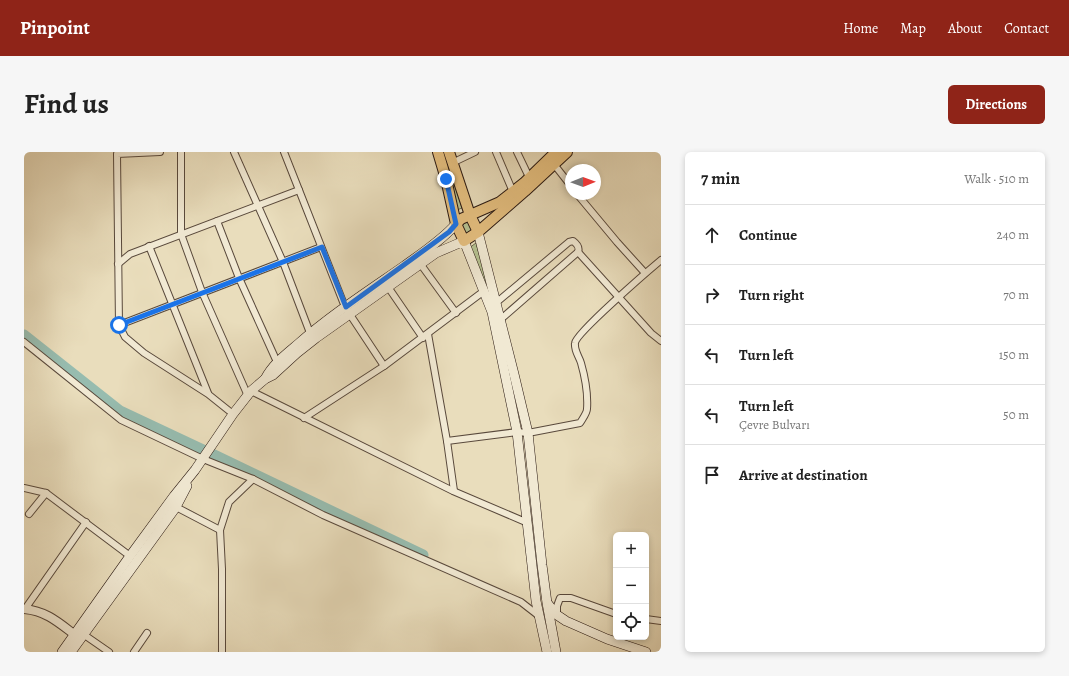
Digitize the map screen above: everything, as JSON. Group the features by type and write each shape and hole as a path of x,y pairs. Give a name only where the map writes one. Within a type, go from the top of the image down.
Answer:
{"main road":[{"path":"438,152 446,179 456,224 492,312 517,432 538,616 547,652"},
{"path":"449,152 470,215 478,232 501,318 528,433 547,603 558,619 556,652"},
{"path":"71,652 79,635 130,556 195,470 233,414 250,393 265,379 274,375 297,353 348,311 418,261 456,224 470,215 494,205 513,192 553,158 567,152"},
{"path":"418,261 464,241 478,232 553,158"},
{"path":"265,379 269,370 310,333 348,311"},
{"path":"62,652 79,635 176,507 195,470"},
{"path":"536,601 547,603"},
{"path":"538,616 558,619 646,652"}],"street":[{"path":"160,152 117,153 119,325 124,337 144,353 208,394 233,414"},
{"path":"181,152 181,234 202,292 250,393 454,491 528,523"},
{"path":"234,152 283,262 310,333"},
{"path":"284,152 348,311 384,366"},
{"path":"452,163 475,152"},
{"path":"496,152 513,192"},
{"path":"517,152 529,178"},
{"path":"553,158 565,177"},
{"path":"118,264 130,254 149,246 299,190"},
{"path":"582,200 645,273"},
{"path":"217,221 239,278 277,362"},
{"path":"497,302 569,242 573,241 578,246 578,252 651,333 661,341"},
{"path":"149,246 208,394"},
{"path":"119,325 322,247"},
{"path":"501,318 578,252"},
{"path":"447,441 517,432 528,433 580,423 587,410 586,391 581,362 576,352 575,341 578,336 645,273 661,260"},
{"path":"418,261 456,313"},
{"path":"386,283 425,336 447,441 454,491"},
{"path":"304,418 384,366 484,291"},
{"path":"24,342 121,420 203,459 253,480 323,515 521,602 538,616"},
{"path":"222,652 222,569 220,530 229,502 253,480"},
{"path":"24,488 46,493 130,556"},
{"path":"30,514 46,493"},
{"path":"176,507 220,530"},
{"path":"24,609 86,522"},
{"path":"558,619 557,606 560,598 571,598 613,613"},
{"path":"521,602 536,601"},
{"path":"24,609 36,610 49,616 109,652"},
{"path":"649,619 661,621"},
{"path":"134,652 147,633"}],"green space":[{"path":"442,152 445,152 462,208 457,210"},
{"path":"465,222 469,222 472,230 465,234 461,226"},
{"path":"476,243 492,298 489,298 469,248"}],"waterway":[{"path":"24,335 120,411 203,450"},
{"path":"212,454 423,555"}],"route":[{"path":"119,325 322,247 346,307 416,257 449,232 456,224 446,179"}]}
